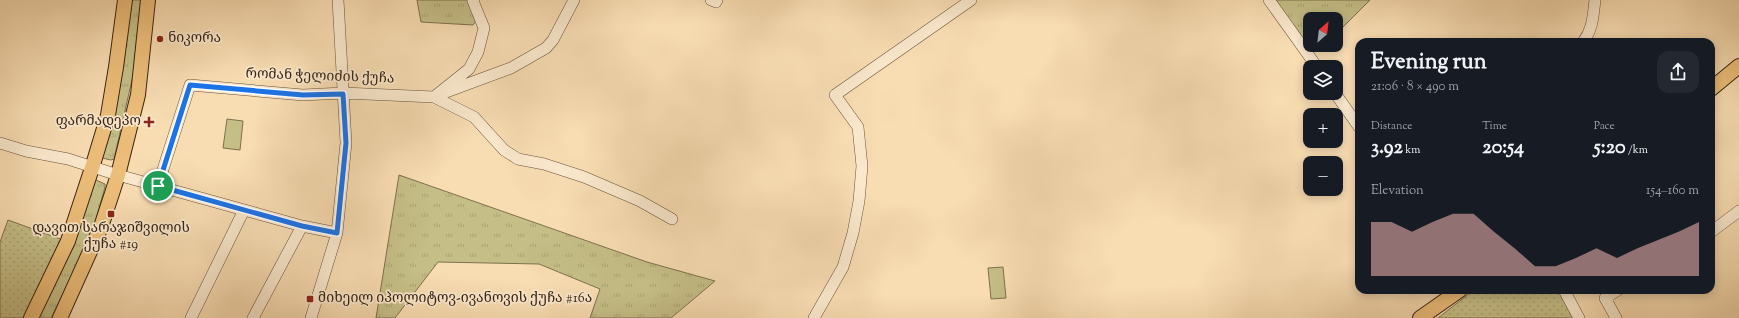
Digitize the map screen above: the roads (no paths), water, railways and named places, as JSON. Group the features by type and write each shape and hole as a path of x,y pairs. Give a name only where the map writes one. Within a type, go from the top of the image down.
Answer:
{"main road":[{"path":"31,318 68,241 108,115 125,0"},
{"path":"60,318 101,227 118,175 138,95 148,0"},
{"path":"1715,86 1739,66"},
{"path":"1420,318 1454,294"}],"street":[{"path":"311,318 337,233 346,143 338,0"},
{"path":"434,97 469,69 478,52 484,28 472,1 474,0"},
{"path":"434,97 511,68 546,48 553,40 574,0"},
{"path":"711,0 716,2 717,0"},
{"path":"814,318 843,267 853,233 862,166 858,127 835,95 971,0"},
{"path":"1268,0 1312,60"},
{"path":"1586,38 1593,24 1595,0"},
{"name":"რომან ჭელიძის ქუჩა","path":"158,186 190,85 303,95 343,94 434,97"},
{"path":"434,97 474,117 504,150 518,159 544,164 584,177 640,201 672,219"},
{"path":"1340,100 1355,121"},
{"path":"0,143 26,151 68,159 92,168 302,226 337,233"},
{"path":"191,318 244,210"},
{"path":"1715,229 1739,211"},
{"path":"254,318 302,226"},
{"path":"1566,294 1579,318"},
{"path":"1612,294 1605,298 1616,318"}],"place":[{"name":"ნიკორა","path":"160,39"},
{"name":"ფარმადეპო","path":"149,122"},
{"name":"დავით სარაჯიშვილის ქუჩა #19","path":"111,214"},
{"name":"მიხეილ იპოლიტოვ-ივანოვის ქუჩა #16ა","path":"310,299"}]}
